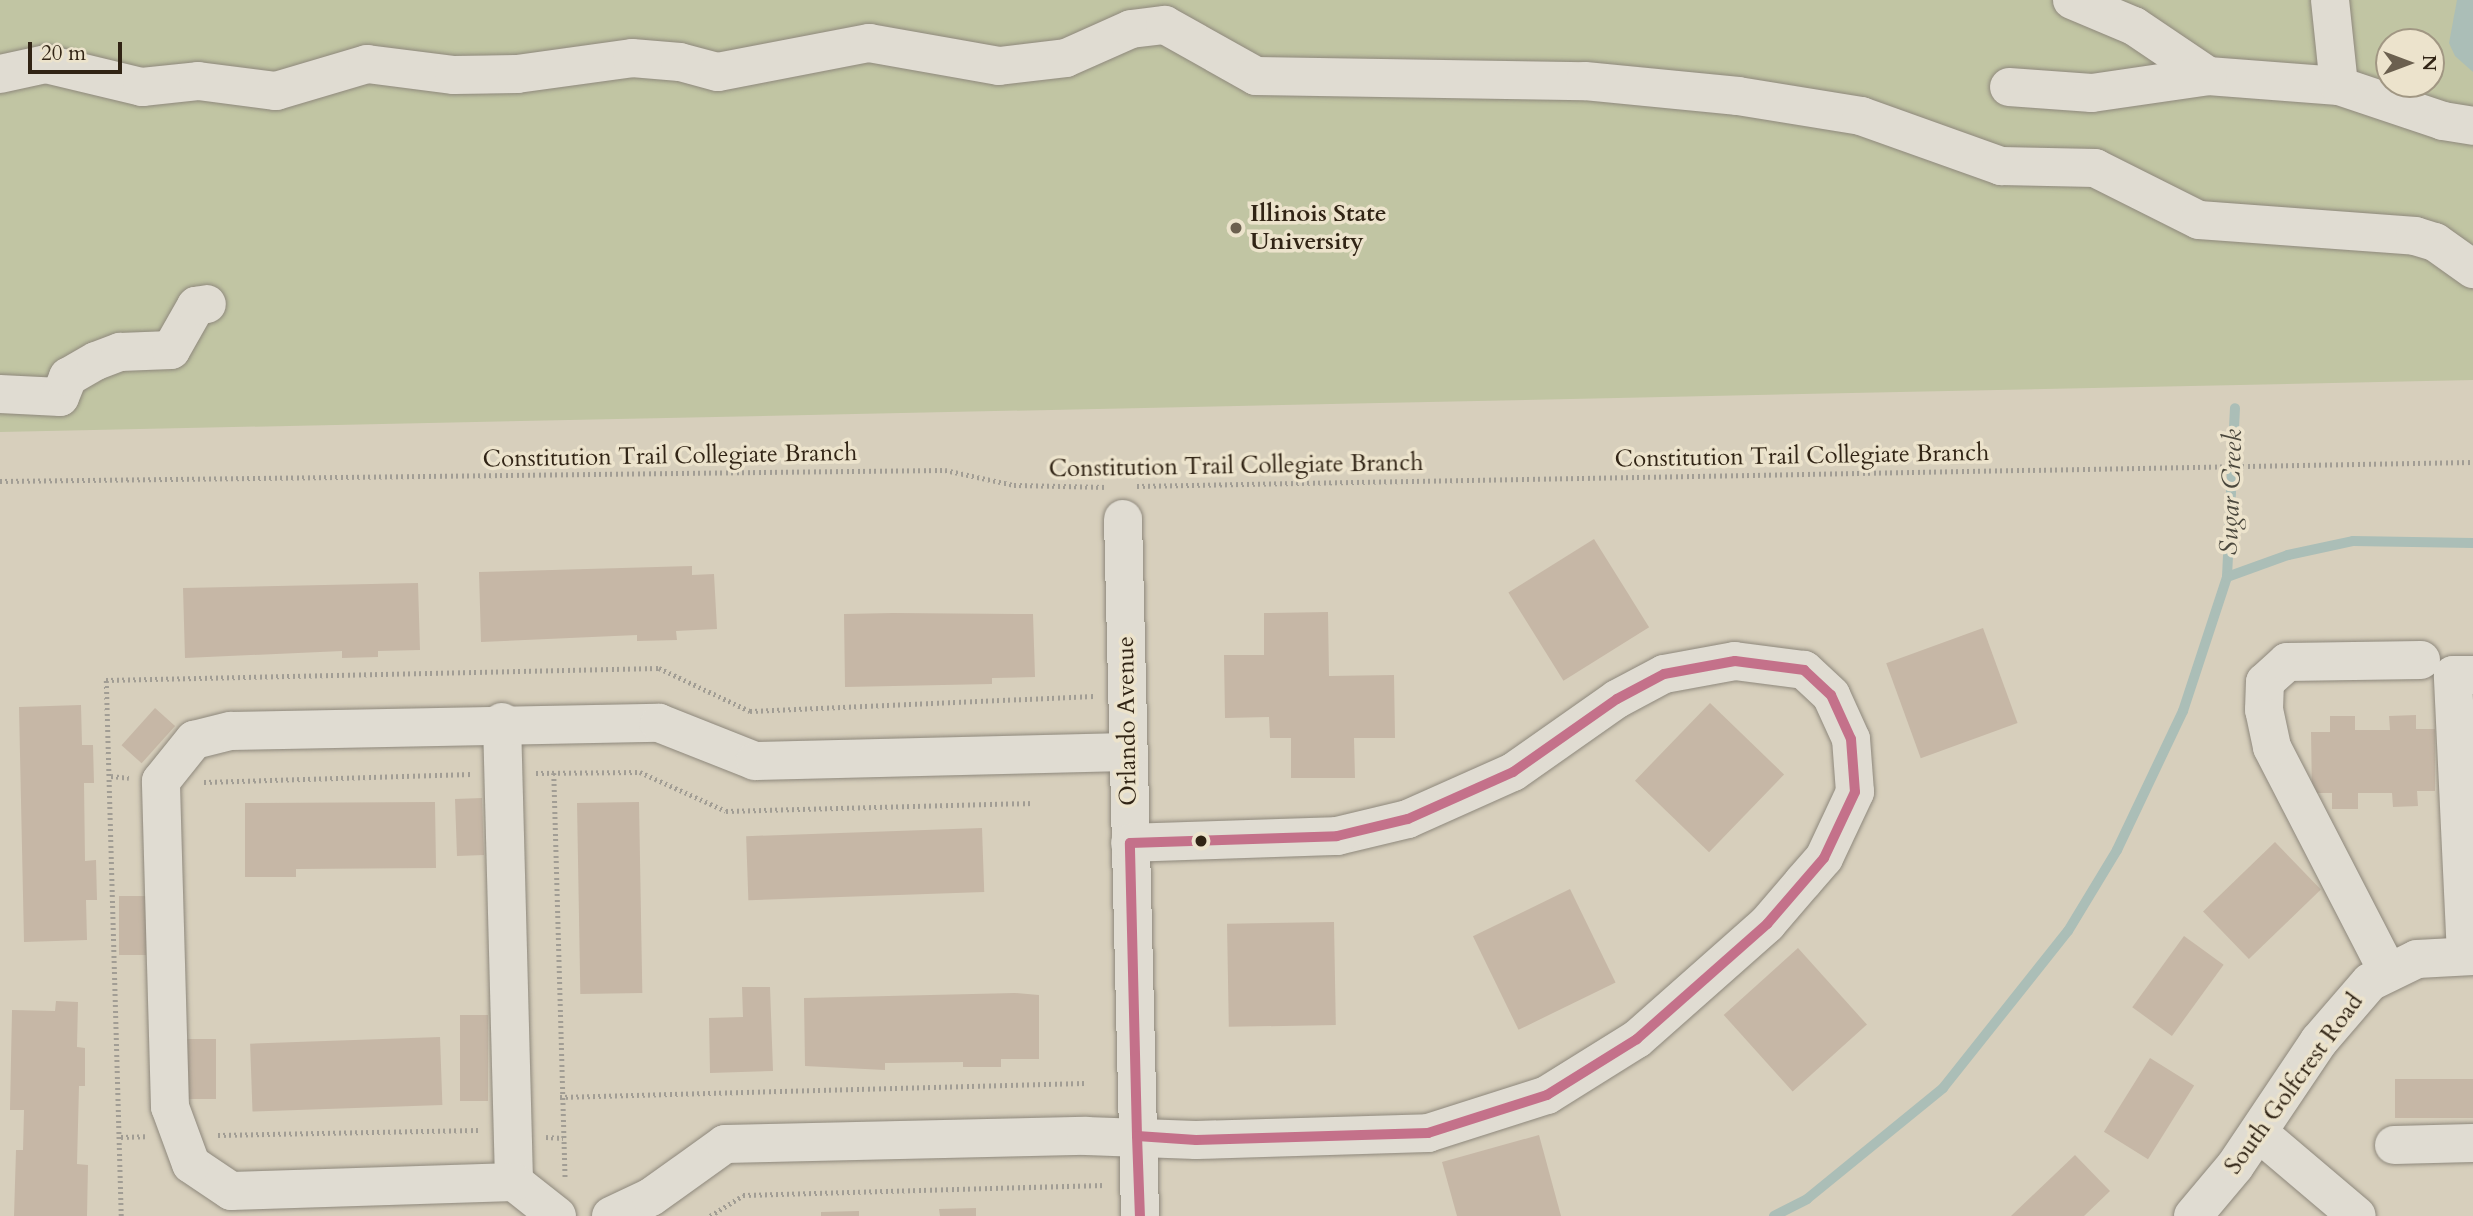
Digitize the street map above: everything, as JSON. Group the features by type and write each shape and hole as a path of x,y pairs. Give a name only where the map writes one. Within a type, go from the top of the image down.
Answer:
{"street":[{"path":"2072,0 2134,26 2208,76"},
{"path":"2330,0 2347,90"},
{"path":"0,74 46,64 142,87 198,81 276,91 367,64 454,75 504,74 632,58 680,62 718,72 869,43 999,66 1066,58 1131,29 1165,25 1256,75 1585,81 1738,96 1861,116 2001,166 2095,168 2199,220 2415,236 2435,242 2473,269"},
{"path":"2009,88 2092,93 2208,76 2347,90 2400,108 2473,126"},
{"path":"0,394 60,397 68,377 96,361 120,352 171,350 196,306 206,304"},
{"name":"Orlando Avenue","path":"1126,497 1126,695 1139,1200"},
{"path":"2388,972 2272,747 2264,710 2265,682 2287,662 2420,660"},
{"path":"611,1216 651,1197 725,1144 1137,1136 1196,1140 1428,1133 1547,1094 1637,1039 1776,914 1824,858 1855,792 1851,739 1831,695 1804,670 1735,661 1664,674 1617,699 1513,772 1408,818 1337,836 1130,843"},
{"path":"2461,955 2453,675 2473,675"},
{"path":"561,1203 514,1182 231,1191 191,1164 177,1136 170,1107 161,781 194,740 231,731 502,722 659,723 755,761 1128,752"},
{"path":"502,722 514,1182"},
{"name":"South Golfcrest Road","path":"2193,1216 2259,1133 2350,1002 2388,972 2417,959 2461,955"},
{"path":"2259,1133 2357,1216"},
{"path":"2394,1145 2473,1143"}],"path":[{"name":"Constitution Trail Collegiate Branch","path":"0,481 945,470 1014,485 1126,497 2178,466 2473,462"},
{"path":"121,1216 111,776 106,680 659,668 750,710 1126,695"},
{"path":"111,776 161,781 640,772 726,811 1034,803"},
{"path":"554,773 563,1138 561,1203"},
{"path":"561,1097 1085,1083"},
{"path":"121,1137 487,1129 563,1138"},
{"path":"709,1216 743,1195 1139,1200"}],"green space":[{"name":"Illinois State University","path":"0,0 2473,0 2473,380 0,432"}],"shaded area":[{"path":"2457,0 2473,0 2473,72 2455,56 2449,43"}],"building":[{"path":"1594,539 1649,627 1563,681 1508,593"},
{"path":"692,566 692,575 714,574 717,629 676,631 677,640 637,641 637,635 481,642 479,572"},
{"path":"418,583 420,650 378,651 378,657 342,658 342,651 185,658 183,588"},
{"path":"1328,612 1329,676 1394,675 1395,738 1354,738 1355,778 1291,778 1291,738 1270,738 1269,717 1225,718 1224,655 1264,655 1264,613"},
{"path":"844,614 1033,614 1035,677 992,678 992,684 845,687"},
{"path":"1983,628 2018,723 1921,758 1886,663"},
{"path":"1710,703 1784,775 1709,852 1635,781"},
{"path":"81,705 82,745 93,745 94,783 84,783 85,861 96,860 97,900 86,900 87,940 24,942 19,707"},
{"path":"155,708 175,726 142,763 122,745"},
{"path":"2416,715 2416,729 2435,729 2435,791 2417,791 2418,806 2393,807 2392,793 2358,793 2358,809 2332,809 2332,793 2312,793 2311,732 2330,732 2330,716 2355,716 2355,730 2390,730 2389,716"},
{"path":"482,798 484,855 457,856 455,799"},
{"path":"435,802 436,868 296,869 296,877 245,877 245,803"},
{"path":"639,802 642,993 580,994 577,803"},
{"path":"982,828 984,892 748,900 746,836"},
{"path":"2275,842 2321,889 2249,959 2203,911"},
{"path":"1570,889 1616,982 1519,1030 1473,936"},
{"path":"119,896 146,896 146,955 119,955"},
{"path":"1334,922 1336,1025 1229,1027 1227,924"},
{"path":"2184,936 2224,965 2172,1036 2132,1007"},
{"path":"1798,948 1867,1025 1793,1091 1724,1015"},
{"path":"742,987 770,987 773,1071 710,1073 709,1018 743,1017"},
{"path":"1015,993 1039,995 1039,1059 1001,1059 1001,1067 963,1067 963,1062 885,1063 885,1070 805,1066 804,998"},
{"path":"56,1001 78,1002 77,1047 85,1048 85,1086 79,1086 77,1164 88,1165 87,1216 14,1216 16,1150 23,1150 24,1110 10,1110 12,1010 55,1011"},
{"path":"460,1015 488,1015 488,1101 460,1101"},
{"path":"440,1037 442,1105 252,1112 250,1044"},
{"path":"187,1039 216,1039 216,1099 187,1099"},
{"path":"2150,1058 2194,1086 2148,1159 2104,1132"},
{"path":"2395,1079 2473,1079 2473,1118 2395,1118"},
{"path":"1539,1135 1561,1216 1457,1216 1442,1162"},
{"path":"2075,1155 2110,1191 2084,1216 2011,1216"},
{"path":"976,1208 976,1216 940,1216 939,1209"},
{"path":"859,1211 859,1216 821,1216 821,1212"}],"waterway":[{"name":"Sugar Creek","path":"2227,577 2235,408"},
{"path":"1774,1216 1807,1199 1943,1088 2068,931 2117,850 2183,711 2227,577 2288,555 2353,541 2473,543"}],"transit line":[{"path":"1735,661 1804,670 1831,695 1851,739 1855,792 1824,858 1767,924 1637,1039 1547,1095 1428,1133 1196,1140 1137,1136 1130,843 1337,836 1408,819 1513,772 1617,699 1664,674 1735,661"},
{"path":"1137,1136 1140,1216"}],"place":[{"name":"Illinois State University","path":"1236,228"}]}
